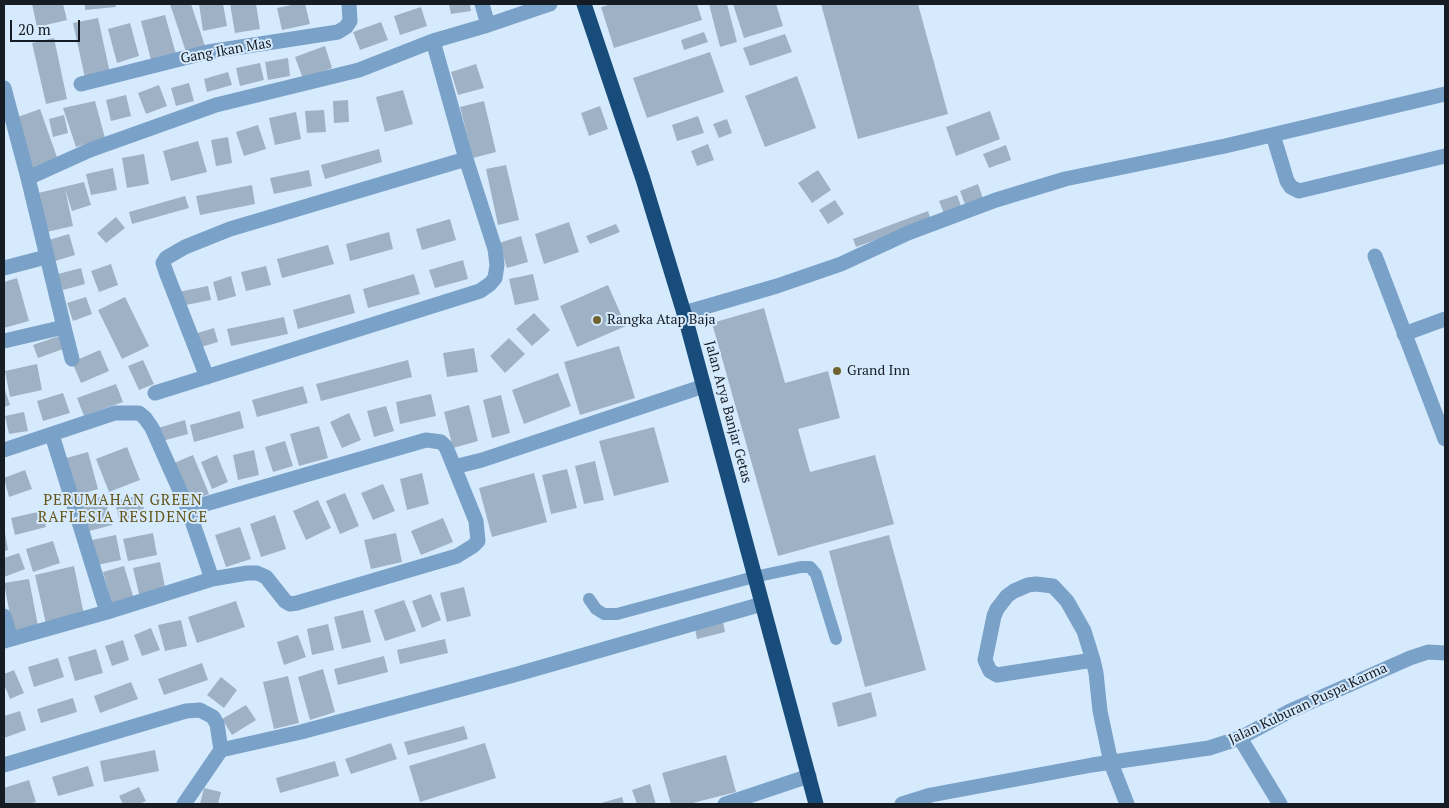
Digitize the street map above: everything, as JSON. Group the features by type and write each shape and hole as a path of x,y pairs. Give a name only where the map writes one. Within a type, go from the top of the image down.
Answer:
{"highway":[{"name":"Jalan Arya Banjar Getas","path":"584,4 643,179 684,313 816,804"}],"street":[{"name":"Gang Ikan Mas","path":"81,84 208,52 338,32 344,29 350,21 349,4"},
{"path":"482,4 488,25"},
{"path":"28,178 90,150 216,105 359,70 433,41 550,4"},
{"path":"155,393 480,292 495,278 497,265 494,249 466,160 433,41"},
{"path":"4,88 72,359"},
{"path":"684,313 777,286 841,264 908,233 996,200 1065,179 1273,135 1445,94"},
{"path":"1273,135 1287,181 1299,191 1445,156"},
{"path":"207,377 166,272 164,263 166,258 185,247 230,229 466,160"},
{"path":"1375,256 1445,440"},
{"path":"4,268 46,257"},
{"path":"1404,334 1445,319"},
{"path":"4,341 64,327"},
{"path":"454,467 482,460 704,386"},
{"path":"4,450 115,413 139,413 152,428 188,509 212,579"},
{"path":"52,435 107,612"},
{"path":"4,616 7,640 107,612 212,579 247,573 257,573 266,577 285,601 290,604 297,603 457,556 478,541 476,521 446,447 441,442 426,440 188,509"},
{"path":"1093,660 997,675 990,671 986,660 997,609 1007,596 1021,588 1036,584 1053,586 1067,601 1084,631 1093,660 1100,711 1111,763 1128,804"},
{"path":"221,750 301,732 504,678 762,604"},
{"name":"Jalan Kuburan Puspa Karma","path":"902,804 931,795 1092,765 1209,748 1240,738 1290,711 1410,658 1428,652 1445,653"},
{"path":"4,765 186,710 200,710 213,717 219,730 221,750 184,804"},
{"path":"1240,738 1280,804"},
{"path":"725,804 809,776"}],"lane":[{"path":"589,599 596,609 604,614 617,614 754,577 801,567 810,567 816,574 836,639"}],"building":[{"path":"32,4 63,4 67,20 37,27"},
{"path":"85,4 115,4 116,7 85,10"},
{"path":"170,4 191,4 205,46 186,52"},
{"path":"199,4 223,4 227,26 203,31"},
{"path":"230,4 256,4 260,29 235,33"},
{"path":"305,4 310,24 282,30 277,8"},
{"path":"449,4 470,4 471,11 451,14"},
{"path":"612,4 697,4 702,20 614,48 601,7"},
{"path":"709,4 727,4 737,42 720,47"},
{"path":"733,4 776,4 783,26 744,38"},
{"path":"821,4 918,4 948,114 858,139"},
{"path":"421,7 427,26 400,35 394,16"},
{"path":"165,15 176,54 151,60 141,21"},
{"path":"98,18 110,73 85,78 73,23"},
{"path":"381,22 388,40 360,50 353,32"},
{"path":"130,23 139,56 117,63 108,29"},
{"path":"704,32 708,42 684,50 681,40"},
{"path":"785,34 792,52 750,66 743,48"},
{"path":"54,38 67,99 46,104 32,43"},
{"path":"325,46 332,68 303,79 295,57"},
{"path":"710,52 724,92 647,118 633,78"},
{"path":"288,58 290,76 268,80 265,62"},
{"path":"260,63 264,80 240,86 236,68"},
{"path":"476,64 484,88 458,95 451,72"},
{"path":"228,72 232,85 207,92 204,79"},
{"path":"797,76 816,128 765,147 745,96"},
{"path":"189,83 194,101 176,106 171,88"},
{"path":"159,85 167,106 146,114 138,93"},
{"path":"403,90 413,124 385,132 376,97"},
{"path":"126,95 131,116 111,121 106,100"},
{"path":"348,100 349,122 334,123 333,101"},
{"path":"95,101 105,138 76,147 63,108"},
{"path":"484,101 496,152 473,158 460,107"},
{"path":"600,106 608,129 589,136 581,113"},
{"path":"40,109 58,160 33,169 15,118"},
{"path":"324,110 326,132 307,133 305,111"},
{"path":"990,111 1000,139 956,156 946,127"},
{"path":"296,112 301,139 275,145 269,118"},
{"path":"64,115 68,133 53,137 49,119"},
{"path":"698,116 704,133 677,141 672,125"},
{"path":"727,119 732,133 719,138 713,124"},
{"path":"258,125 266,149 244,156 236,132"},
{"path":"228,137 232,163 216,166 211,140"},
{"path":"198,141 207,172 171,181 163,151"},
{"path":"708,144 714,160 697,166 691,151"},
{"path":"1006,145 1011,160 989,168 983,154"},
{"path":"379,149 382,162 325,179 321,165"},
{"path":"144,154 149,184 127,188 122,158"},
{"path":"506,165 519,220 498,225 486,169"},
{"path":"113,168 117,190 91,195 86,174"},
{"path":"309,170 312,186 274,194 270,178"},
{"path":"818,170 831,190 812,203 798,183"},
{"path":"84,182 91,205 72,211 65,189 73,226 42,233 34,194"},
{"path":"978,184 984,201 966,207 960,191"},
{"path":"252,185 255,204 200,215 196,196"},
{"path":"957,195 962,209 945,216 939,201"},
{"path":"185,196 189,208 132,224 129,212"},
{"path":"835,200 844,214 828,224 819,210"},
{"path":"928,211 931,220 856,247 853,239"},
{"path":"116,217 125,228 106,243 97,233"},
{"path":"450,219 456,240 422,250 416,229"},
{"path":"569,222 579,252 544,264 535,234"},
{"path":"616,224 620,232 590,244 586,236"},
{"path":"389,232 393,249 350,261 346,244"},
{"path":"69,234 75,255 55,261 49,240"},
{"path":"521,236 528,262 507,268 499,243"},
{"path":"328,245 334,264 282,278 277,259"},
{"path":"463,260 468,279 435,288 429,270"},
{"path":"111,264 118,285 99,292 91,271"},
{"path":"266,266 271,285 246,291 241,272"},
{"path":"81,268 85,284 63,290 58,274"},
{"path":"414,274 420,294 368,308 363,289"},
{"path":"533,274 539,300 515,305 509,279"},
{"path":"231,276 236,296 218,301 213,282"},
{"path":"17,278 29,321 4,328 4,282"},
{"path":"608,285 626,326 577,347 560,306"},
{"path":"208,286 211,300 181,306 178,292"},
{"path":"350,294 355,313 298,329 293,310"},
{"path":"86,297 92,314 73,321 67,303"},
{"path":"125,297 149,346 122,359 98,310"},
{"path":"764,308 785,383 828,371 840,418 798,429 810,472 875,455 894,524 778,556 712,323"},
{"path":"534,313 550,330 532,346 516,329"},
{"path":"284,317 288,334 231,346 227,329"},
{"path":"214,328 218,342 198,348 194,334"},
{"path":"59,336 63,349 38,358 33,345"},
{"path":"509,338 525,354 505,373 490,356"},
{"path":"619,346 635,398 580,415 564,362"},
{"path":"474,348 478,372 447,377 443,353"},
{"path":"100,350 109,371 81,383 72,362"},
{"path":"143,360 154,384 139,390 128,366"},
{"path":"408,360 412,377 321,401 316,384"},
{"path":"37,364 42,390 10,397 5,371"},
{"path":"558,373 571,406 524,424 512,390"},
{"path":"116,384 123,402 84,416 77,398"},
{"path":"303,386 308,403 257,417 252,400"},
{"path":"4,387 10,405 4,407"},
{"path":"63,393 70,413 43,421 37,401"},
{"path":"431,394 436,416 400,424 396,402"},
{"path":"501,395 510,433 492,438 483,400"},
{"path":"469,405 478,441 453,448 444,412"},
{"path":"386,406 394,431 374,437 367,411"},
{"path":"240,411 244,428 194,442 190,425"},
{"path":"24,412 28,431 9,434 5,416"},
{"path":"349,413 361,440 342,448 330,422"},
{"path":"185,420 188,434 162,441 158,428"},
{"path":"319,426 328,458 299,466 290,434"},
{"path":"654,427 669,482 614,496 599,441"},
{"path":"285,441 293,466 273,472 265,447"},
{"path":"127,447 140,480 109,492 96,459"},
{"path":"254,450 259,475 238,480 233,455"},
{"path":"88,452 98,489 74,496 63,459"},
{"path":"193,455 209,494 189,502 174,463"},
{"path":"217,455 228,482 212,489 201,462"},
{"path":"595,461 604,500 584,504 575,466"},
{"path":"567,469 577,508 551,514 542,475"},
{"path":"25,470 32,489 9,497 4,478"},
{"path":"422,473 429,504 407,510 400,479"},
{"path":"534,473 547,522 492,537 479,488"},
{"path":"383,484 395,511 373,520 361,493"},
{"path":"345,493 359,526 340,534 326,501"},
{"path":"141,495 145,514 119,520 115,501"},
{"path":"104,496 112,525 86,532 78,503"},
{"path":"318,500 331,528 306,540 293,511"},
{"path":"42,511 46,527 15,535 11,518"},
{"path":"275,515 286,549 261,557 250,524"},
{"path":"443,518 453,542 421,555 411,531"},
{"path":"4,527 8,550 4,551"},
{"path":"240,527 251,559 226,567 215,535"},
{"path":"153,533 157,555 128,561 123,539"},
{"path":"396,533 402,562 371,569 364,540"},
{"path":"116,535 121,560 97,565 92,540"},
{"path":"889,535 926,670 865,687 829,551"},
{"path":"53,541 60,563 33,572 26,549"},
{"path":"19,553 25,569 4,577 4,558"},
{"path":"160,562 166,592 140,598 133,568"},
{"path":"74,566 84,615 46,624 35,575"},
{"path":"124,566 134,599 112,605 103,572"},
{"path":"29,579 38,626 13,631 4,583"},
{"path":"464,587 471,616 447,622 440,593"},
{"path":"431,594 441,620 422,628 412,601"},
{"path":"404,600 416,631 385,641 374,610"},
{"path":"236,601 245,627 197,643 188,617"},
{"path":"363,610 371,642 342,649 334,617"},
{"path":"181,620 187,646 165,651 158,625"},
{"path":"723,622 725,632 697,639 695,629"},
{"path":"328,624 334,650 312,655 307,629"},
{"path":"151,628 160,650 142,656 134,635"},
{"path":"298,635 306,657 284,665 277,642"},
{"path":"445,639 448,653 400,664 397,650"},
{"path":"123,640 129,660 112,666 105,646"},
{"path":"96,649 103,673 75,681 68,657"},
{"path":"384,656 388,672 338,685 334,669"},
{"path":"58,658 64,677 34,687 28,667"},
{"path":"202,663 208,680 164,695 158,679"},
{"path":"323,669 335,712 310,720 298,677"},
{"path":"14,670 24,693 10,699 4,684 4,674"},
{"path":"288,676 299,723 274,729 263,682"},
{"path":"221,677 237,690 224,708 207,695"},
{"path":"131,682 138,699 100,713 94,696"},
{"path":"871,692 877,716 838,727 832,703"},
{"path":"73,698 77,712 41,723 37,709"},
{"path":"246,705 256,720 232,735 222,719"},
{"path":"20,711 26,730 4,738 4,716"},
{"path":"464,726 468,739 408,755 404,742"},
{"path":"391,743 397,759 351,774 345,759"},
{"path":"485,743 496,778 420,802 409,766"},
{"path":"155,750 159,771 104,782 100,761"},
{"path":"726,755 736,792 689,804 671,804 662,773"},
{"path":"335,761 339,776 280,793 276,778"},
{"path":"88,766 94,786 58,796 52,777"},
{"path":"29,780 36,802 4,804 4,788"},
{"path":"650,784 656,804 637,804 632,790"},
{"path":"139,787 146,801 139,804 123,804 119,796"},
{"path":"204,788 221,792 218,804 200,804"},
{"path":"622,797 624,804 598,804"}],"place":[{"name":"Rangka Atap Baja","path":"597,320"},
{"name":"Grand Inn","path":"837,371"}],"district":[{"name":"PERUMAHAN GREEN RAFLESIA RESIDENCE","path":"123,510"}]}
